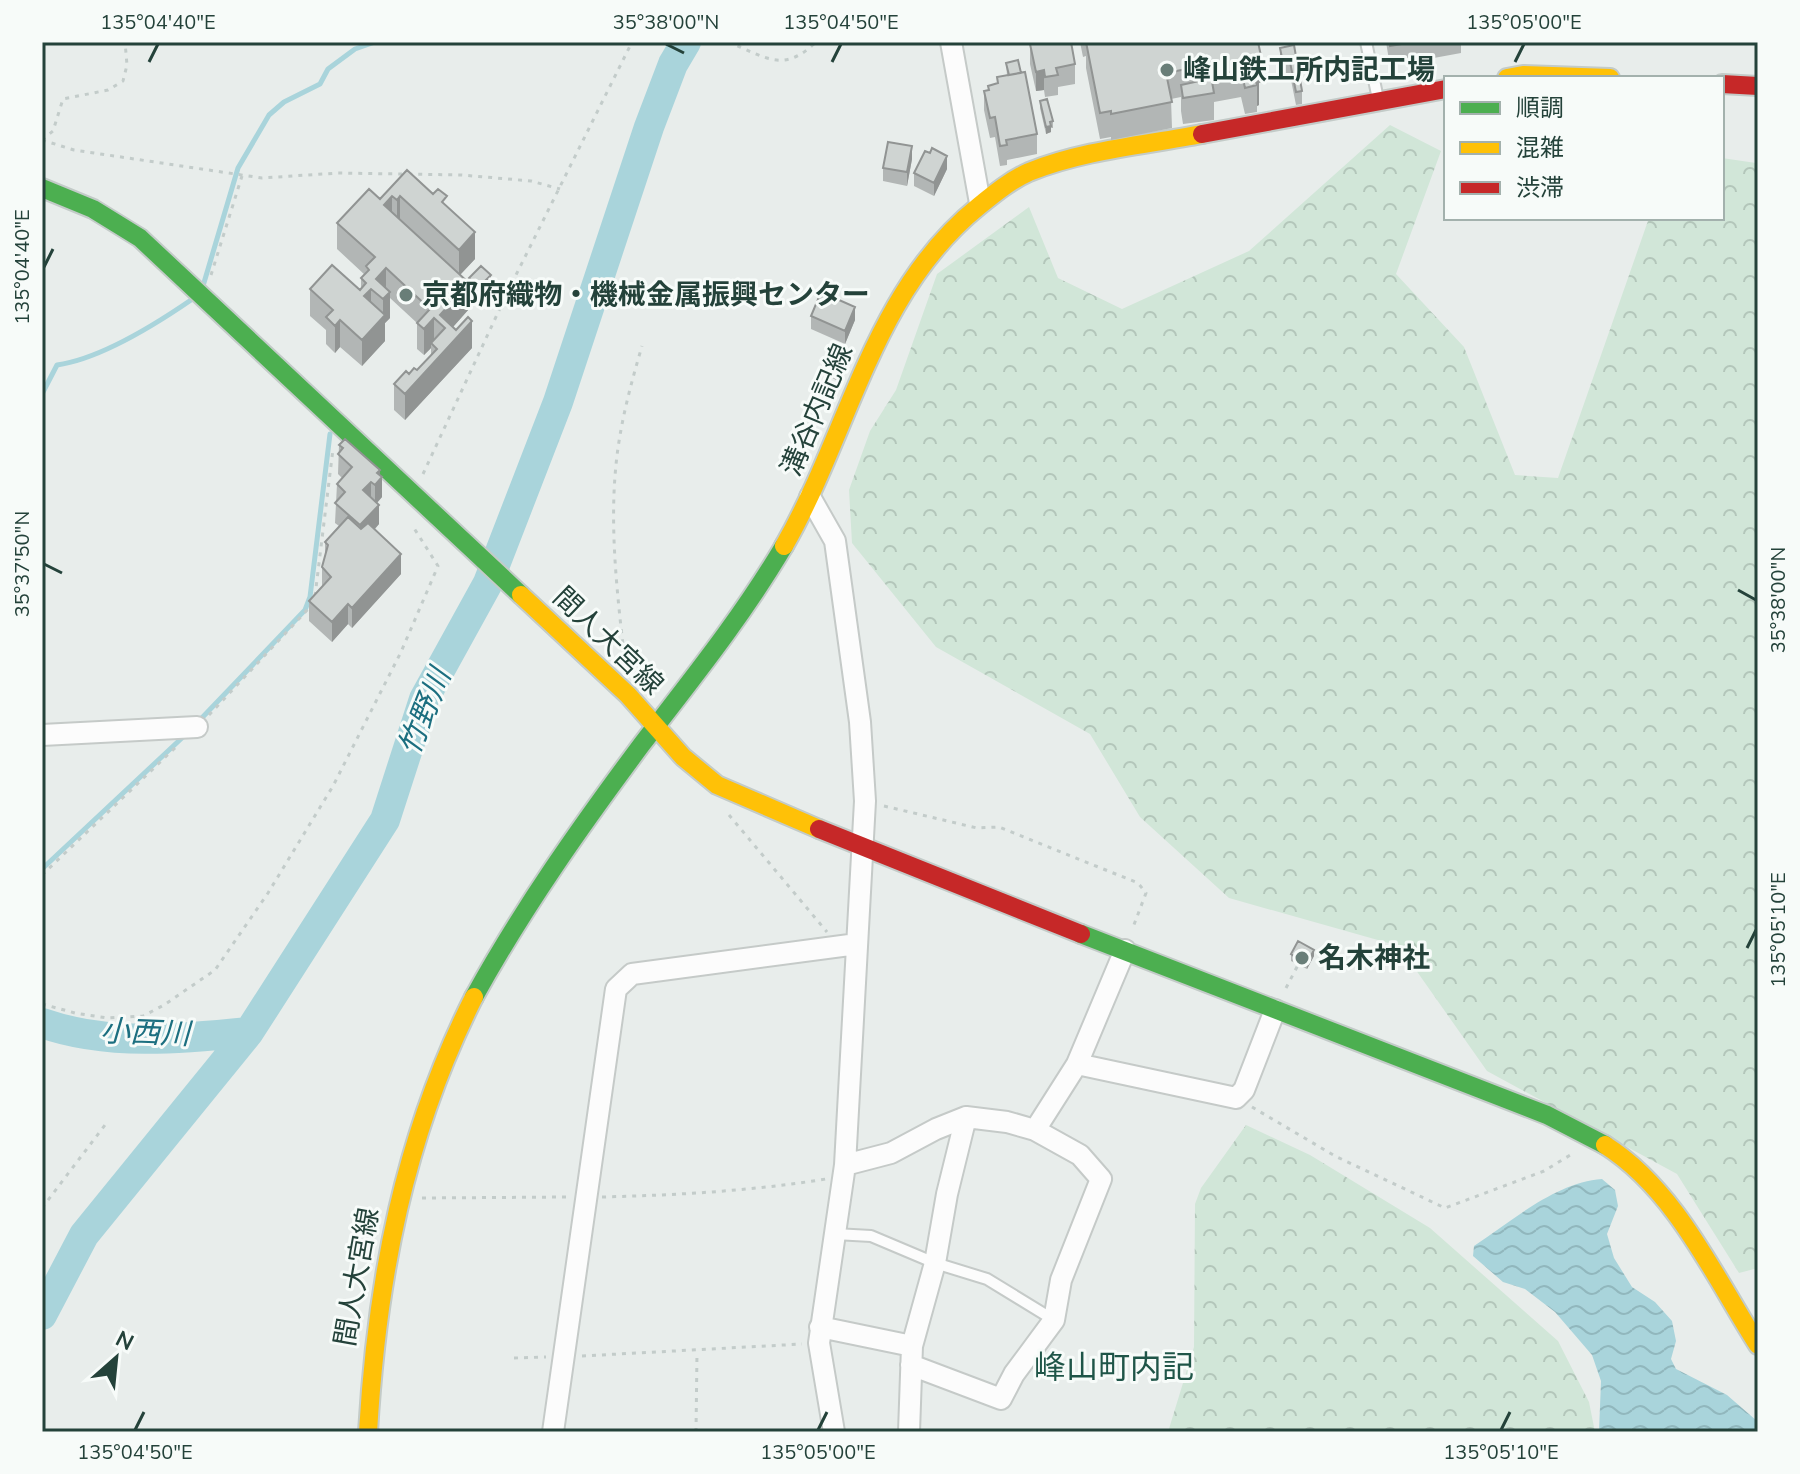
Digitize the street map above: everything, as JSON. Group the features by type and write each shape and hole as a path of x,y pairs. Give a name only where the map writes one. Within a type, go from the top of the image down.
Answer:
{"main road":[{"path":"1518,76 1552,76"},
{"path":"1724,84 1758,86"},
{"name":"溝谷内記線","path":"655,728 753,597 810,497 895,301 923,257 968,211 1020,176 1079,157 1444,89"},
{"name":"間人大宮線","path":"42,188 70,196 108,216 140,238 628,695 655,728 523,911 475,993 429,1095 399,1198 375,1316 368,1432"},
{"path":"655,728 717,785 862,848 1547,1115 1596,1139 1639,1171 1675,1215 1758,1345"}],"street":[{"path":"951,42 980,203"},
{"path":"810,497 835,541 860,722 865,801 862,848 848,945 844,1170 820,1335 834,1432"},
{"path":"42,735 197,727"},
{"path":"553,1432 616,989 632,974 848,945"},
{"path":"1035,1130 1077,1064 1125,950"},
{"path":"1077,1064 1236,1098 1244,1090 1275,1010"},
{"path":"820,1335 912,1355 1001,1399 1014,1374 1054,1320 1061,1280 1101,1179 1080,1155 1035,1130 1007,1122 966,1117 891,1153 844,1170"},
{"path":"909,1432 912,1355 966,1117"}],"lane":[{"path":"1366,42 1378,101"},
{"path":"834,1234 871,1236 935,1263 987,1279 1054,1320"}],"path":[{"path":"42,140 53,131 63,99 108,90 123,81 127,65 125,42"},
{"path":"42,1004 107,1018 143,1016 215,970 268,893 333,786 401,652 438,566 413,528 407,507 508,291 632,42"},
{"path":"728,42 779,62 800,57 816,42"},
{"path":"42,140 74,150 262,178 338,173 462,175 531,181 560,189"},
{"path":"205,296 242,176"},
{"path":"628,695 615,554 614,503 624,413 642,346"},
{"path":"42,875 197,727 308,612 314,599 337,421"},
{"path":"865,801 977,828 999,827 1138,883 1146,893 1125,950"},
{"path":"728,813 848,945"},
{"path":"1275,1010 1298,965"},
{"path":"1236,1098 1335,1156 1445,1208 1544,1171 1596,1139"},
{"path":"42,1208 108,1121"},
{"path":"399,1198 587,1197 729,1192 844,1170"},
{"path":"514,1358 697,1351 820,1335"},
{"path":"696,1432 697,1351"}],"green space":[{"path":"1390,125 1441,151 1396,274 1464,347 1515,475 1558,478 1648,220 1724,220 1724,158 1756,163 1758,166 1758,1268 1739,1273 1677,1174 1487,1071 1399,946 1229,898 1140,817 1090,734 936,647 852,543 849,490 870,431 896,390 937,274 1029,207 1058,278 1122,309 1249,251"},
{"path":"1246,1125 1310,1155 1430,1228 1558,1341 1589,1402 1595,1432 1168,1432 1194,1347 1195,1204 1201,1188"}],"water":[{"path":"1602,1179 1615,1190 1618,1206 1607,1234 1614,1258 1632,1287 1655,1302 1672,1321 1676,1341 1671,1359 1676,1369 1727,1395 1757,1421 1758,1432 1599,1432 1601,1381 1592,1355 1555,1312 1525,1289 1503,1282 1473,1256 1474,1246 1535,1204 1568,1187"}],"building":[{"path":"1071,42 1075,64 1056,68 1058,75 1045,77 1044,70 1036,72 1030,44"},
{"path":"1086,42 1258,42 1261,56 1251,58 1259,78 1255,79 1257,85 1245,88 1241,70 1211,76 1214,93 1183,98 1181,85 1204,80 1202,66 1166,73 1172,102 1111,114 1111,111 1100,113"},
{"path":"1390,42 1413,42 1390,46"},
{"path":"1294,45 1302,91 1296,92 1290,62 1283,63 1280,48"},
{"path":"1018,60 1021,73 1009,75 1006,63"},
{"path":"1025,72 1037,134 1006,140 1007,145 1000,146 995,117 990,118 984,91 998,83 997,77"},
{"path":"1047,99 1053,121 1050,122 1051,126 1046,127 1040,101"},
{"path":"888,142 912,146 907,172 883,168"},
{"path":"932,148 947,156 934,183 914,173 925,151 930,153"},
{"path":"407,170 433,194 438,189 447,196 442,202 475,232 459,250 400,196 397,200 392,196 384,205 469,283 440,315 456,330 468,317 472,321 405,394 394,384 406,371 409,374 414,368 417,370 437,349 431,343 445,328 434,318 424,329 417,323 430,309 386,268 376,279 390,292 383,299 371,289 364,296 385,315 362,340 340,320 335,326 326,317 333,310 310,289 332,265 360,290 366,283 361,278 369,270 366,266 375,257 337,223 369,189 380,199"},
{"path":"481,266 491,275 478,288 469,278"},
{"path":"821,292 855,307 845,331 811,316"},
{"path":"832,354 847,361 840,376 826,369"},
{"path":"345,439 380,470 377,473 382,477 375,485 371,482 363,490 379,505 360,525 335,503 345,492 337,484 352,467 338,454 343,448 339,445"},
{"path":"348,517 361,529 368,523 401,554 352,608 348,604 332,622 309,601 331,577 322,567 328,545 325,542"},
{"path":"1298,941 1314,950 1307,963 1291,954"}],"waterway":[{"path":"203,286 238,168 269,115 284,102 320,84 328,69 355,49 375,42"},
{"name":"竹野川","path":"42,1315 84,1235 249,1032 385,820 424,699 488,583 558,402 649,127 673,64 686,42"},
{"path":"42,394 57,365 109,348 191,300"},
{"path":"197,723 305,610 310,597 330,434"},
{"path":"42,869 184,736"},
{"name":"小西川","path":"42,1023 118,1038 197,1037 249,1032"}],"traffic: fast":[{"path":"42,188 93,209 140,238 521,595"},
{"path":"474,997 512,931 575,837 734,623 784,546"},
{"path":"1081,934 1547,1115 1605,1145"}],"traffic: slow":[{"path":"1518,76 1552,76"},
{"path":"784,546 807,502 888,321 913,279 943,241 991,196 1029,172 1092,153 1202,134"},
{"path":"521,595 628,695 683,757 717,785 819,829"},
{"path":"368,1432 379,1319 398,1209 429,1102 474,997"},
{"path":"1605,1145 1630,1164 1673,1210 1758,1345"}],"traffic: jam":[{"path":"1724,84 1758,86"},
{"path":"1202,134 1444,89"},
{"path":"819,829 1081,934"}],"place":[{"name":"峰山鉄工所内記工場","path":"1167,70"},
{"name":"京都府織物・機械金属振興センター","path":"406,295"},
{"name":"名木神社","path":"1302,958"}],"district":[{"name":"峰山町内記","path":"1114,1367"}]}
